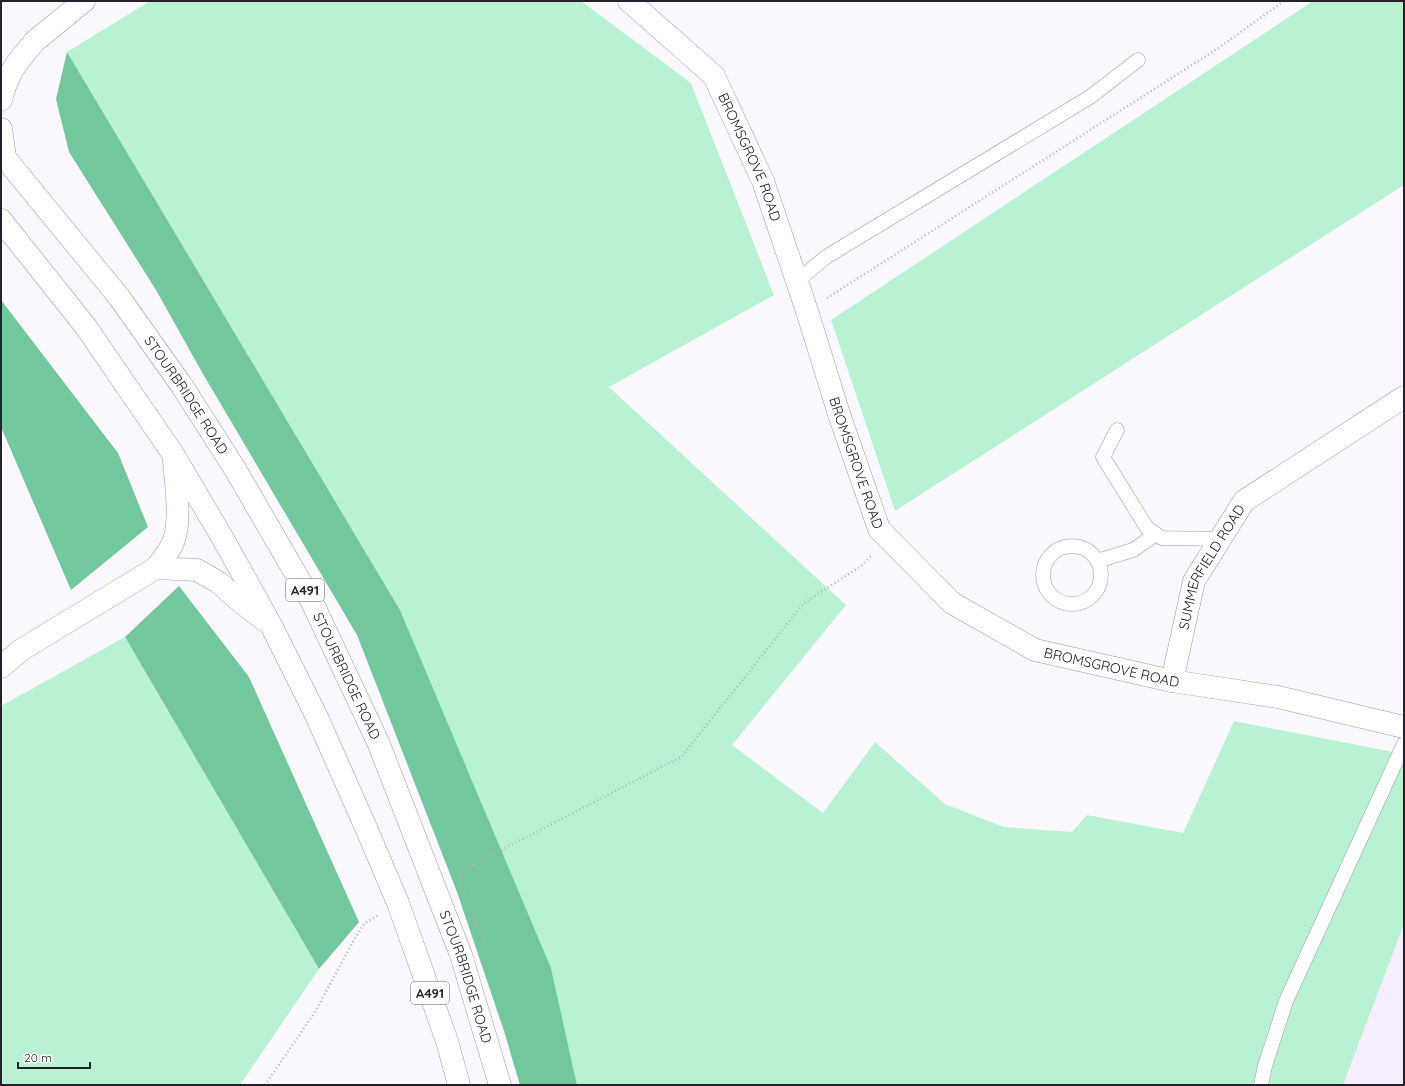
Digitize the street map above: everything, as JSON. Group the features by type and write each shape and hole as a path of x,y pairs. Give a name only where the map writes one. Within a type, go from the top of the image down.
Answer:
{"main road":[{"path":"1,100 5,86 14,66 35,41 84,1"},
{"name":"BROMSGROVE ROAD","path":"629,1 714,76 763,181 807,311 839,414 879,529 952,603 1035,650 1172,681 1278,697 1404,727"},
{"path":"1,58 35,41"},
{"path":"1,129 3,155"},
{"name":"STOURBRIDGE ROAD","path":"3,155 119,297 182,386 235,469 312,602 378,742 461,955 480,1013 500,1085"},
{"name":"A491","path":"1,220 86,326 173,454 222,537 271,625 316,715 398,903 447,1041 459,1085"},
{"name":"SUMMERFIELD ROAD","path":"1172,681 1194,581 1244,501 1404,397"},
{"path":"1,667 20,650 156,568 172,545 176,528 178,501 173,454"},
{"path":"156,568 197,570 218,582 237,599 271,625"}],"lane":[{"path":"797,281 826,257 1090,97 1138,60"},
{"path":"1118,430 1103,457 1147,528 1162,538 1220,539"},
{"path":"1097,560 1133,550 1156,534"},
{"path":"1066,546 1084,548 1092,553 1097,560 1101,570 1101,580 1097,590 1091,597 1082,602 1072,604 1053,598 1047,590 1043,580 1045,562 1058,550 1066,546"},
{"path":"1261,1085 1265,1066 1286,1001 1404,744"}],"path":[{"path":"807,311 1216,48 1284,1"},
{"path":"461,955 484,944 457,874 681,757 804,603 861,566 888,538"},
{"path":"265,1085 316,1012 364,924 398,903"}],"shaded area":[{"path":"1404,924 1404,1085 1343,1085"}],"green space":[{"path":"150,1 581,1 691,83 774,295 609,387 846,605 732,745 823,813 875,742 945,804 1004,827 1072,832 1087,815 1183,833 1234,721 1404,754 1404,924 1343,1085 577,1085 551,968 400,610 67,52"},
{"path":"1313,1 1404,1 1404,185 895,511 831,320"},
{"path":"67,52 400,610 551,968 577,1085 520,1085 504,1031 457,892 357,635 203,374 156,290 69,152 56,99"},
{"path":"1,300 118,453 148,527 71,590 1,427"},
{"path":"179,586 249,677 359,922 319,969 125,637"},
{"path":"125,637 319,969 240,1085 1,1085 1,706"}]}
